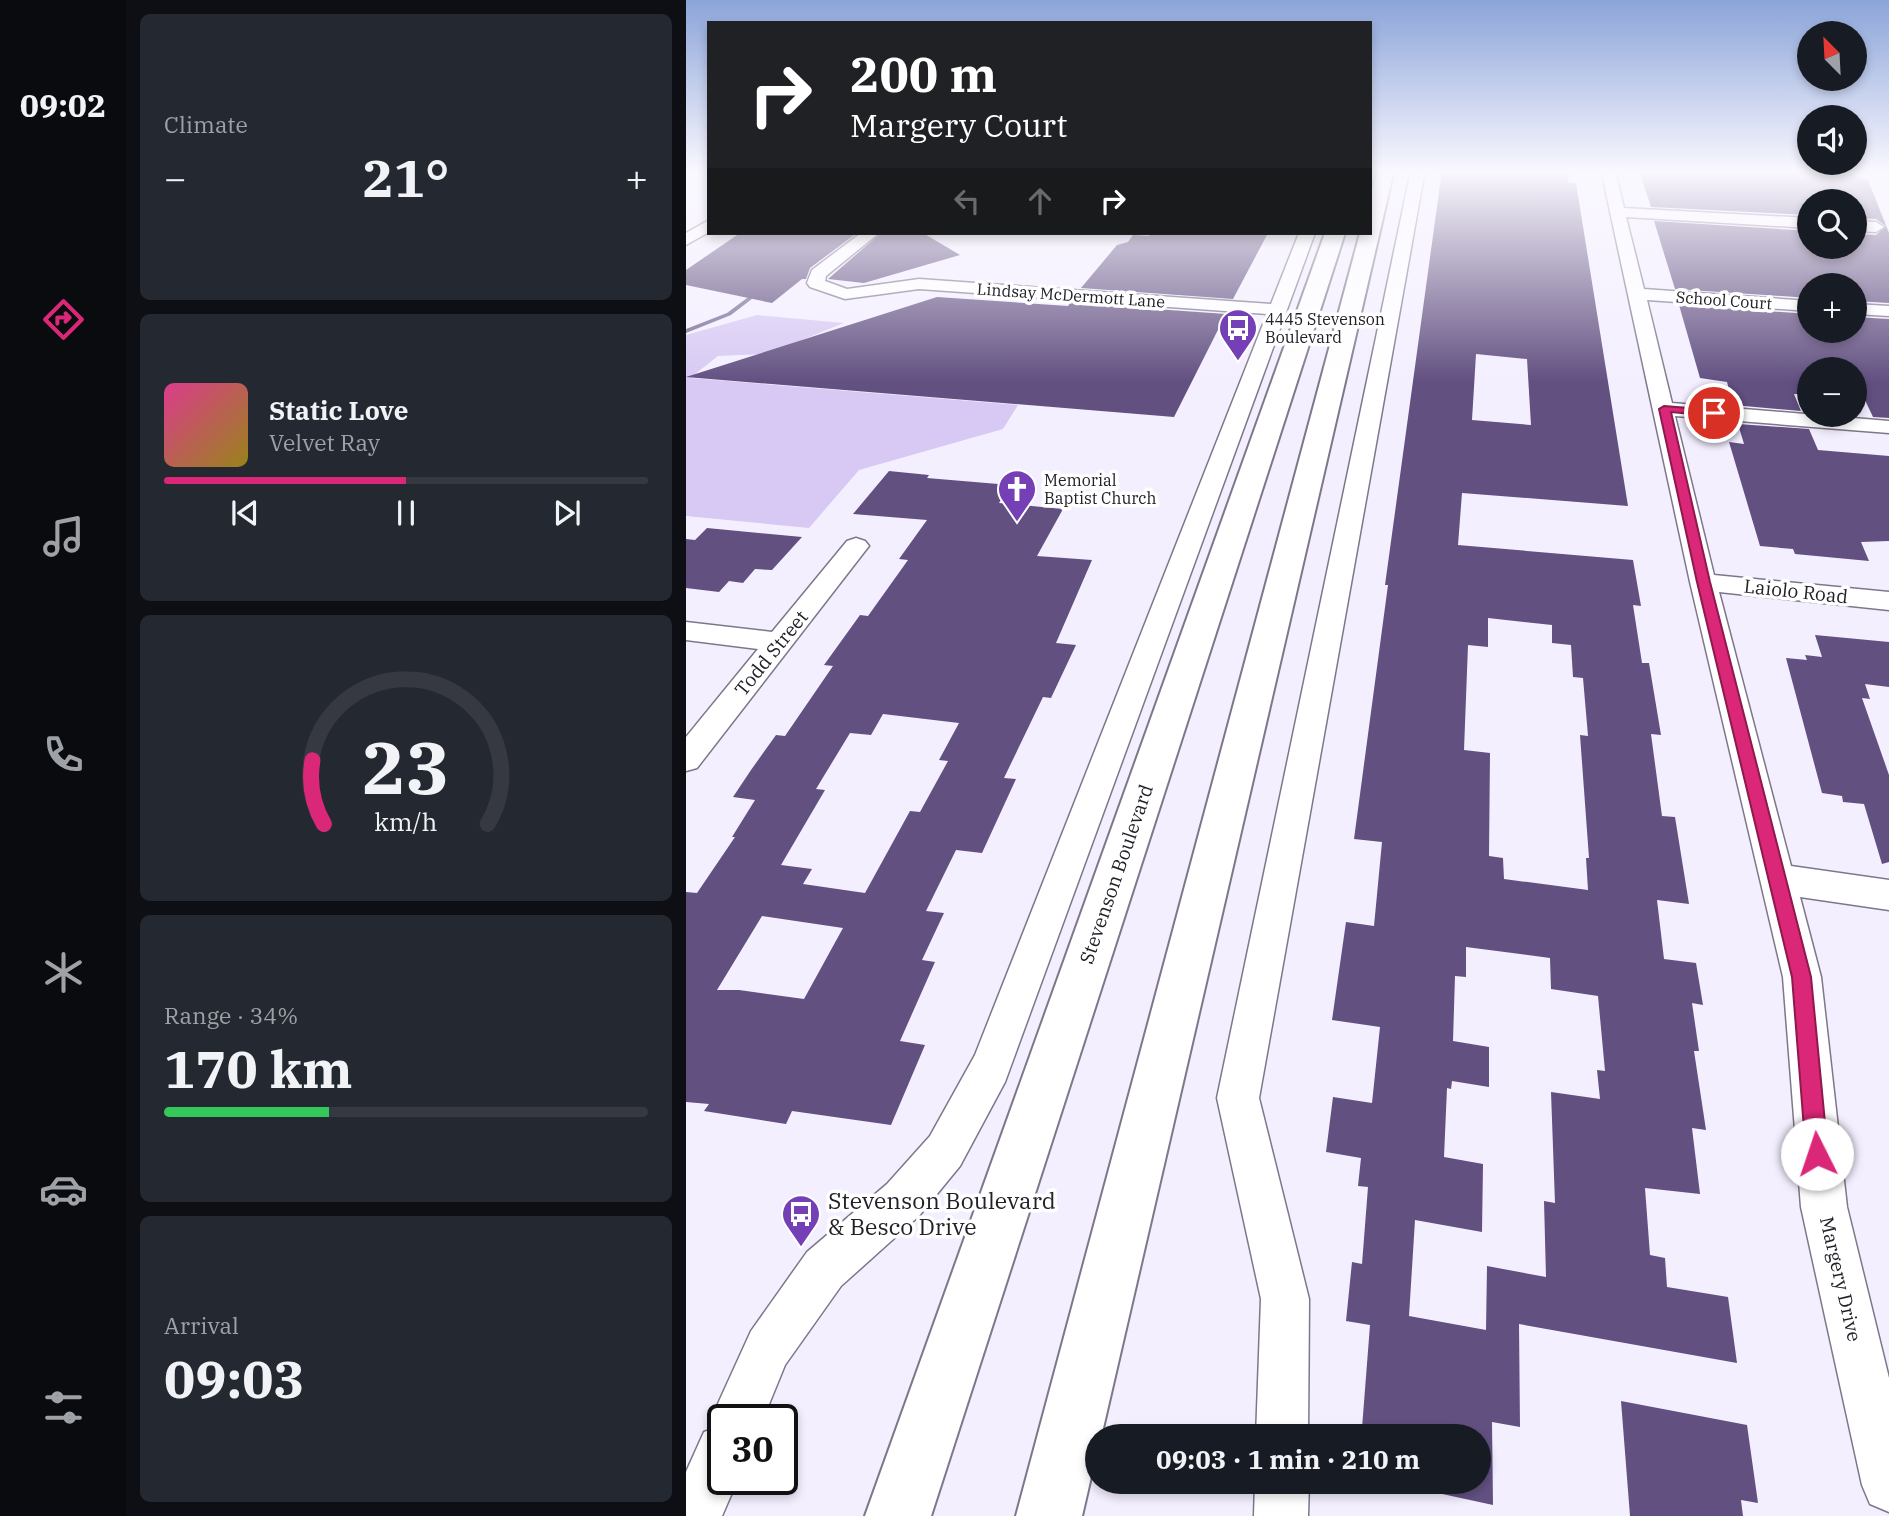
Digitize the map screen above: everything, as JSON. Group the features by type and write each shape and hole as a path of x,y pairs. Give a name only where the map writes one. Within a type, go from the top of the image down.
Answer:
{"main road":[{"name":"Stevenson Boulevard","path":"898,1516 1332,241"},
{"path":"1049,1516 1368,241"}],"street":[{"name":"Lindsay McDermott Lane","path":"861,241 818,274 816,283 845,294 919,284 1280,310"},
{"path":"744,1404 768,1348 824,1269 903,1200 945,1151 991,1068 1304,241"},
{"path":"1282,1424 1285,1299 1238,1098 1404,241"},
{"name":"Margery Drive","path":"1626,241 1703,582 1802,977 1824,1207 1889,1485"},
{"name":"School Court","path":"1638,294 1797,305"},
{"path":"1867,310 1889,311"},
{"path":"1664,409 1889,427"},
{"name":"Todd Street","path":"686,759 856,546"},
{"name":"Laiolo Road","path":"1703,582 1889,601"},
{"path":"686,631 780,642"},
{"path":"1779,879 1889,895"},
{"path":"694,1516 707,1487"},
{"path":"1281,1516 1282,1494"}],"shaded area":[{"path":"757,315 844,323 767,354 718,356 690,378 1018,405 1003,429 859,470 809,528 686,516 686,335"}],"building":[{"path":"729,241 847,241 810,268 806,279 802,279 772,303 686,285 686,270"},
{"path":"872,241 936,241 960,255 864,283 828,279"},
{"path":"1264,241 1233,299 1081,288 1117,245 1128,242"},
{"path":"1432,241 1585,241 1628,506 1462,493 1458,545 1633,560 1641,606 1633,605 1642,663 1649,663 1661,735 1651,734 1662,816 1675,817 1689,904 1657,900 1664,959 1696,963 1703,1005 1692,1003 1699,1051 1694,1051 1706,1130 1692,1128 1700,1194 1645,1188 1650,1255 1665,1258 1667,1287 1728,1297 1737,1363 1519,1324 1520,1427 1492,1422 1493,1505 1442,1494 1491,1494 1491,1424 1362,1424 1370,1325 1346,1321 1352,1262 1362,1264 1368,1187 1358,1186 1361,1158 1326,1152 1333,1097 1372,1103 1380,1027 1332,1020 1346,922 1374,926 1382,842 1354,839 1388,585 1385,585","holes":["1476,354 1527,359 1531,425 1472,420","1488,618 1552,625 1552,643 1571,645 1573,677 1583,678 1588,736 1580,735 1589,858 1586,858 1588,890 1504,879 1503,858 1489,856 1490,753 1464,750 1468,645 1488,647","1466,947 1550,958 1551,989 1598,996 1605,1071 1597,1070 1600,1099 1551,1092 1555,1203 1544,1201 1546,1277 1487,1266 1486,1330 1409,1316 1415,1220 1482,1232 1483,1164 1444,1157 1447,1088 1451,1089 1452,1081 1489,1087 1489,1047 1453,1041 1455,976 1466,977"]},
{"path":"1660,241 1797,241 1797,259 1867,259 1867,241 1889,241 1889,303 1867,302 1867,273 1797,273 1797,297 1675,289"},
{"path":"937,297 1226,314 1174,417 686,377"},
{"path":"1679,305 1797,313 1797,343 1867,343 1867,318 1889,319 1889,418 1873,417 1867,404 1867,357 1797,357 1797,394 1794,394 1797,411 1733,405 1727,382 1700,378"},
{"path":"1738,424 1809,429 1818,450 1889,456 1889,541 1861,542 1869,561 1795,554 1793,549 1760,546 1729,442 1744,444"},
{"path":"889,471 929,475 927,478 1010,485 999,503 1063,509 1037,556 1092,560 1056,643 1076,645 1051,698 1043,697 1004,778 1016,779 982,853 956,850 926,911 944,913 922,960 935,962 900,1041 925,1045 891,1125 792,1111 786,1124 704,1111 709,1104 686,1102 686,892 697,893 735,837 732,837 755,800 733,797 776,735 785,736 833,666 824,665 860,615 868,616 908,560 899,559 927,520 853,514","holes":["883,714 959,723 939,760 948,761 920,812 910,811 865,893 803,884 812,869 781,865 825,790 816,789 850,733 871,735","762,916 843,928 804,999 739,990 717,990"]},
{"path":"707,528 802,537 772,570 755,569 743,583 729,581 719,592 686,588 686,539 695,540"},
{"path":"1815,635 1889,642 1889,687 1865,684 1870,699 1862,698 1889,775 1889,862 1882,864 1864,804 1843,802 1842,796 1822,793 1786,658 1807,660 1805,655 1822,657"},
{"path":"1621,1401 1747,1425 1758,1503 1741,1500 1743,1516 1630,1516"}],"waterway":[{"path":"686,331 729,314 759,291"}],"place":[{"name":"4445 Stevenson Boulevard","path":"1238,362"},
{"name":"Memorial Baptist Church","path":"1017,523"},
{"name":"Stevenson Boulevard & Besco Drive","path":"801,1248"}],"route":[{"path":"1714,413 1664,409 1703,582 1802,977 1817,1154"}]}
